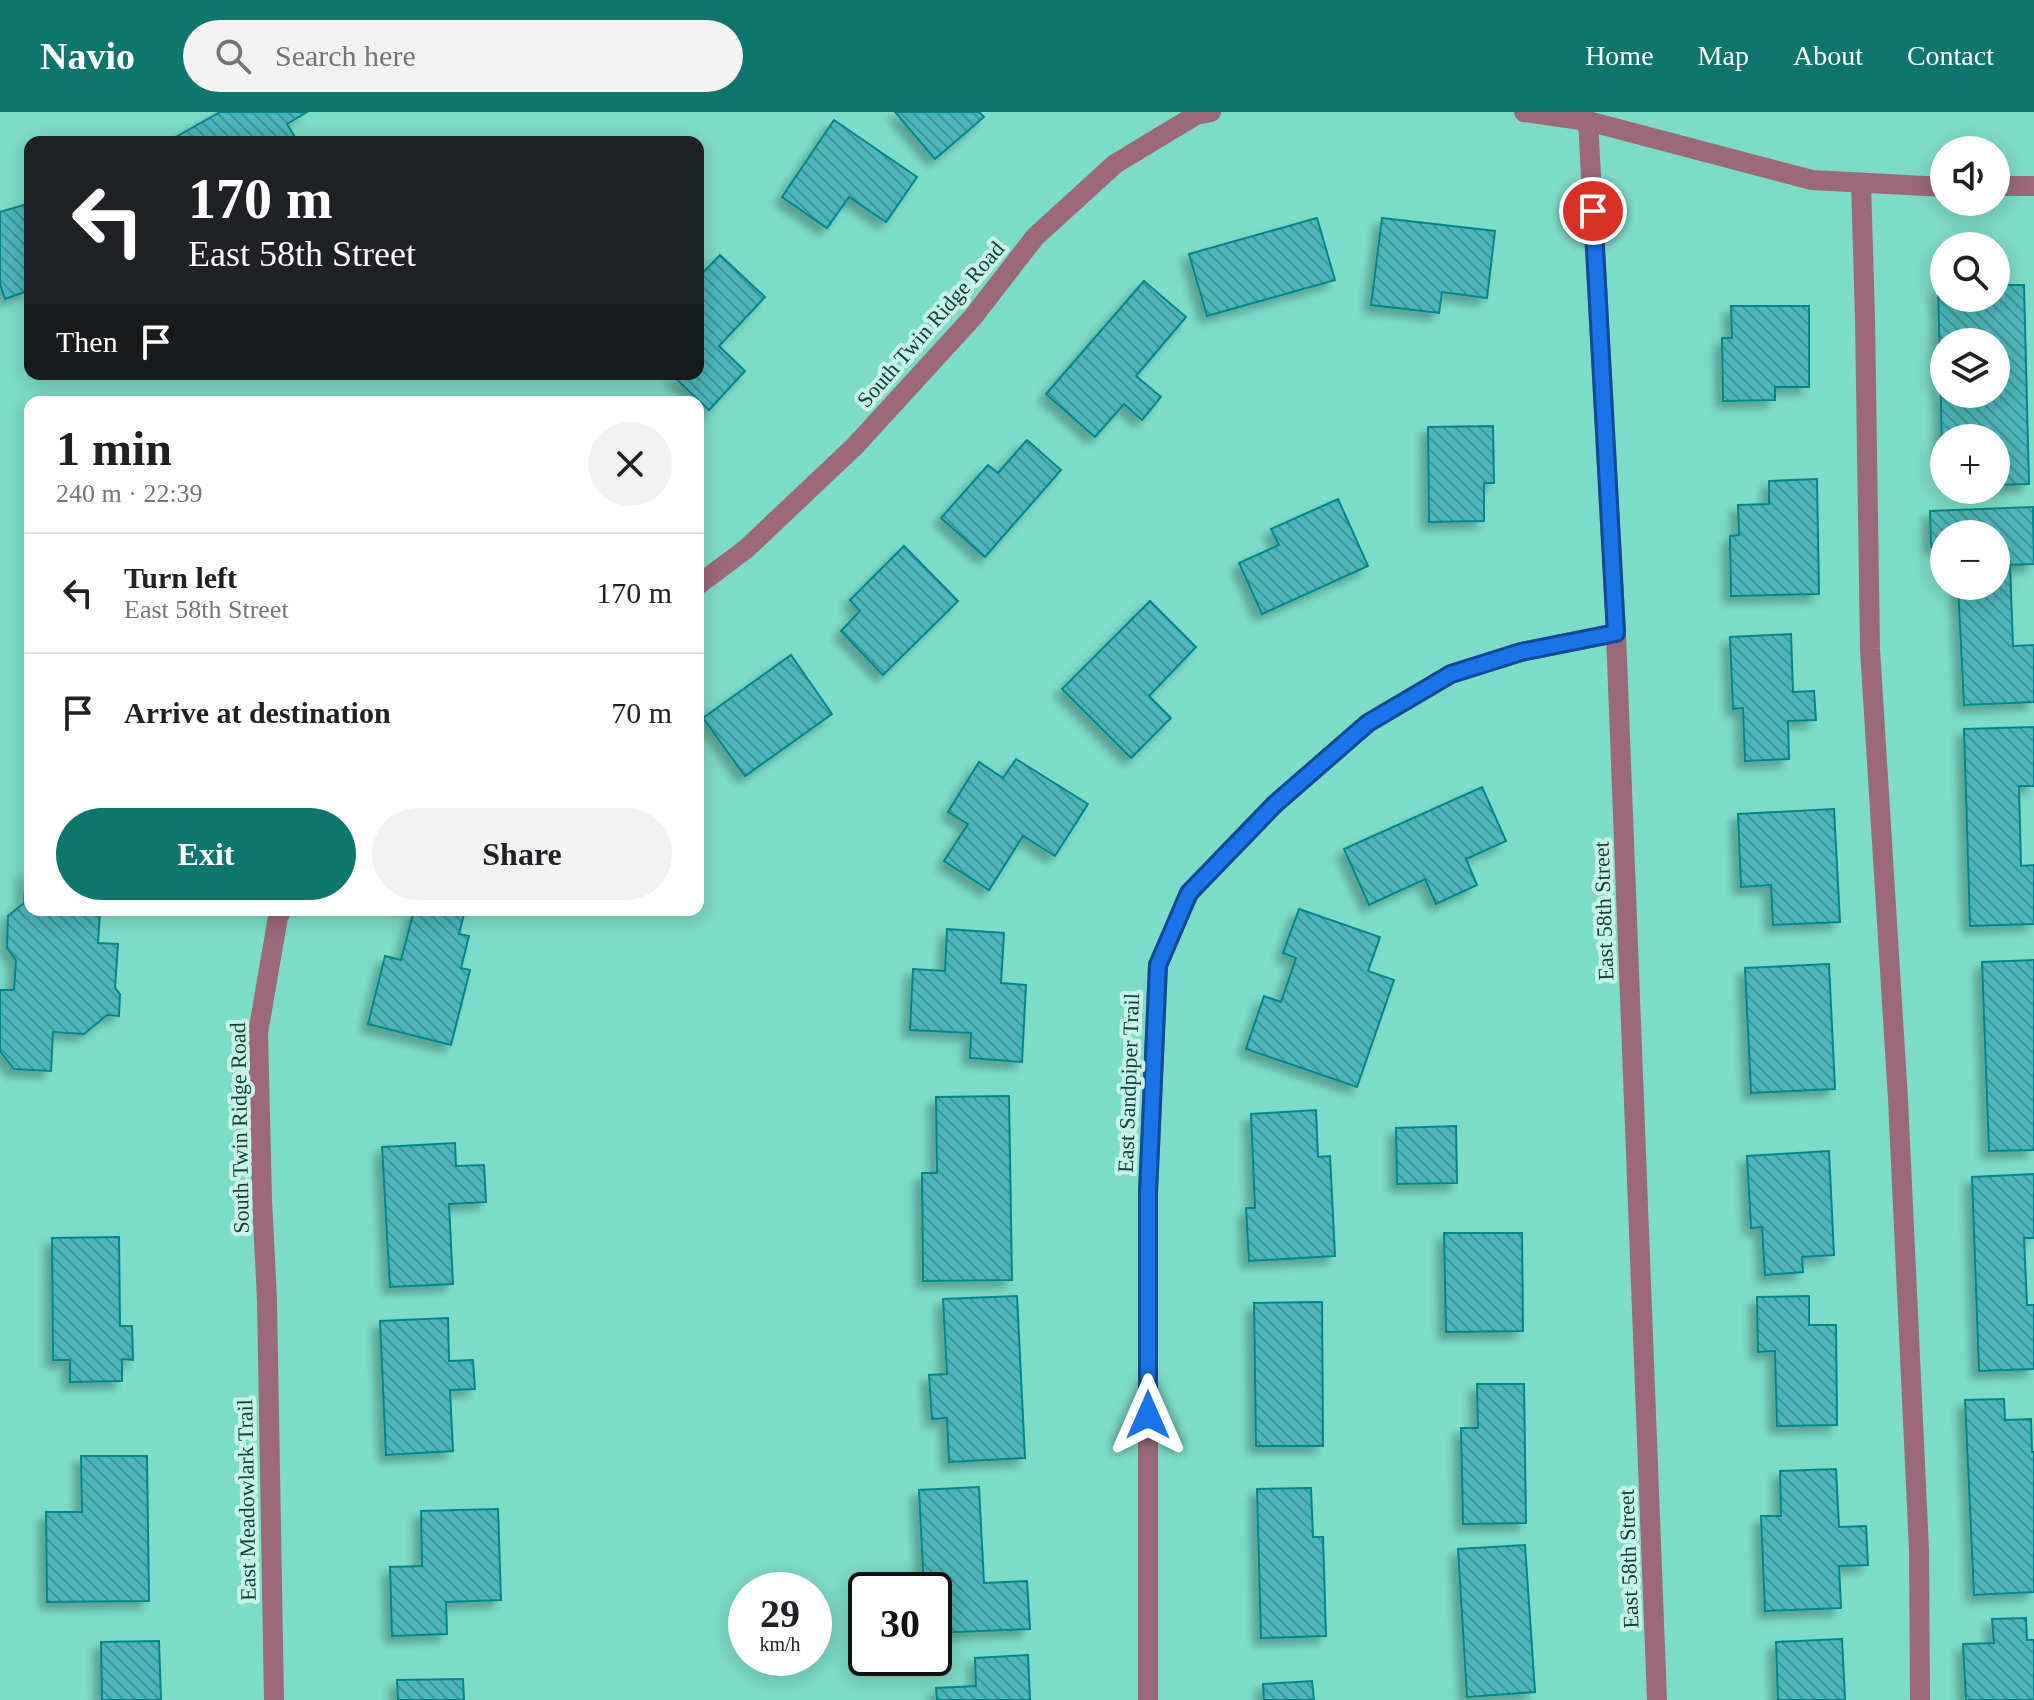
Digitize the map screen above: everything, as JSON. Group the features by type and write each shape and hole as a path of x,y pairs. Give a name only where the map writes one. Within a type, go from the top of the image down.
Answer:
{"street":[{"name":"South Twin Ridge Road","path":"704,580 746,549 855,446 973,317 1035,237 1115,164 1196,115 1211,112"},
{"path":"1524,112 1588,121 1812,180 1930,186"},
{"name":"East 58th Street","path":"1588,121 1616,633 1657,1700"},
{"path":"1861,183 1870,649 1899,1115 1919,1550 1920,1700"},
{"path":"2010,186 2034,186"},
{"name":"East Sandpiper Trail","path":"1148,1700 1148,1193 1157,980 1158,965 1189,893 1275,804 1368,723 1451,674 1521,652 1616,633"},
{"name":"South Twin Ridge Road","path":"267,1300 258,1033 279,916"},
{"name":"East Meadowlark Trail","path":"267,1300 274,1700"}],"building":[{"path":"220,112 307,112 287,124 294,136 178,136"},
{"path":"895,112 979,112 984,117 935,159"},
{"path":"834,120 917,177 886,222 849,197 827,228 782,197"},
{"path":"24,205 24,292 5,299 0,284 0,212"},
{"path":"1317,218 1335,280 1207,316 1189,254"},
{"path":"1382,218 1495,231 1487,298 1442,292 1439,313 1371,305"},
{"path":"720,255 765,297 719,346 745,371 709,410 704,405 704,396 694,396 677,380 704,380 704,272"},
{"path":"1144,281 1186,317 1136,376 1161,397 1142,420 1124,404 1095,437 1046,394"},
{"path":"2010,285 2024,285 2029,484 2010,485 2010,424 1941,424 1941,408 2010,408 2010,328 1939,328 1939,312 2010,312"},
{"path":"1731,306 1809,306 1809,387 1775,387 1775,400 1723,401 1722,338 1732,338"},
{"path":"1493,426 1494,483 1484,483 1484,521 1429,522 1428,427"},
{"path":"1027,440 1061,470 985,557 941,518 988,465 998,473"},
{"path":"1817,479 1819,594 1731,596 1730,536 1739,535 1738,505 1769,504 1769,481"},
{"path":"1338,499 1368,566 1262,614 1239,563 1279,545 1271,529"},
{"path":"2033,507 2034,564 2010,565 2010,520 1930,520 1930,511"},
{"path":"904,546 958,601 883,675 841,631 860,611 850,600"},
{"path":"2010,565 2013,646 2034,645 2034,702 1964,705 1959,600 2010,600"},
{"path":"1150,601 1196,647 1149,696 1171,718 1131,758 1062,689"},
{"path":"1791,634 1793,692 1814,691 1816,720 1788,721 1789,759 1745,761 1743,708 1733,709 1730,637"},
{"path":"791,655 832,714 745,776 704,717"},
{"path":"2034,727 2034,786 2019,786 2021,866 2034,865 2034,924 1970,926 1964,729"},
{"path":"1016,759 1088,804 1055,856 1023,836 989,890 944,861 968,824 948,812 979,762 1003,778"},
{"path":"1482,787 1506,841 1466,859 1477,885 1436,904 1425,879 1369,905 1344,849"},
{"path":"1834,809 1840,922 1773,925 1771,885 1741,887 1738,814"},
{"path":"24,903 24,916 100,916 98,943 118,944 115,988 120,994 119,1016 107,1015 84,1034 53,1032 51,1071 14,1069 0,1051 0,990 14,990 16,960 7,948 8,916"},
{"path":"1299,909 1380,937 1368,971 1394,980 1357,1087 1246,1049 1264,996 1281,1002 1296,958 1283,953"},
{"path":"412,916 464,916 459,934 469,936 461,968 470,970 451,1045 368,1024 385,956 401,960"},
{"path":"947,929 1004,933 1001,983 1026,985 1022,1062 970,1058 971,1033 910,1030 913,969 945,971"},
{"path":"2034,960 2034,1150 1989,1151 1982,962"},
{"path":"1829,964 1835,1089 1751,1093 1745,968"},
{"path":"1009,1096 1012,1280 923,1281 922,1173 937,1173 936,1097"},
{"path":"1316,1110 1318,1157 1330,1156 1335,1256 1249,1261 1246,1208 1255,1208 1251,1114"},
{"path":"1456,1126 1457,1183 1397,1184 1396,1128"},
{"path":"455,1143 456,1166 484,1165 486,1202 449,1204 453,1284 390,1287 382,1147"},
{"path":"1829,1151 1834,1255 1802,1257 1803,1272 1765,1275 1762,1227 1751,1228 1747,1156"},
{"path":"2034,1174 2034,1238 2024,1238 2027,1305 2034,1305 2034,1369 1979,1371 1972,1177"},
{"path":"1444,1233 1522,1233 1523,1331 1446,1332"},
{"path":"119,1237 120,1326 132,1326 133,1360 122,1359 122,1381 70,1382 70,1360 53,1360 52,1238"},
{"path":"1017,1296 1025,1458 949,1462 947,1418 932,1419 929,1375 947,1374 943,1299"},
{"path":"1809,1296 1809,1325 1836,1325 1837,1425 1777,1426 1775,1351 1758,1352 1757,1297"},
{"path":"1322,1302 1323,1446 1256,1446 1254,1303"},
{"path":"448,1318 449,1361 473,1360 475,1389 450,1390 453,1451 386,1455 380,1321"},
{"path":"1477,1384 1524,1384 1526,1523 1463,1524 1461,1428 1478,1428"},
{"path":"2004,1399 2005,1420 2031,1419 2034,1452 2034,1592 1974,1595 1965,1400"},
{"path":"81,1456 147,1456 149,1601 47,1602 46,1512 82,1512"},
{"path":"1836,1469 1839,1527 1866,1526 1868,1565 1839,1566 1841,1608 1765,1611 1761,1516 1781,1516 1780,1471"},
{"path":"979,1487 984,1583 1027,1581 1030,1629 952,1632 952,1572 923,1572 919,1490"},
{"path":"1311,1488 1313,1537 1323,1537 1326,1636 1261,1638 1257,1489"},
{"path":"498,1509 501,1600 446,1602 447,1634 392,1636 390,1567 422,1566 421,1511"},
{"path":"1525,1545 1535,1692 1467,1697 1458,1549"},
{"path":"2026,1618 2027,1640 2034,1640 2034,1700 1966,1700 1963,1644 1994,1643 1992,1619"},
{"path":"1842,1639 1845,1700 1778,1700 1776,1642"},
{"path":"159,1641 161,1700 102,1700 101,1642"},
{"path":"1028,1655 1030,1700 937,1700 936,1688 976,1686 975,1658"},
{"path":"463,1679 464,1700 398,1700 397,1680"},
{"path":"1312,1681 1314,1700 1264,1700 1263,1684"}],"route":[{"path":"1148,1415 1148,1193 1158,965 1189,893 1275,804 1368,723 1451,674 1521,652 1616,633 1593,211"}]}
